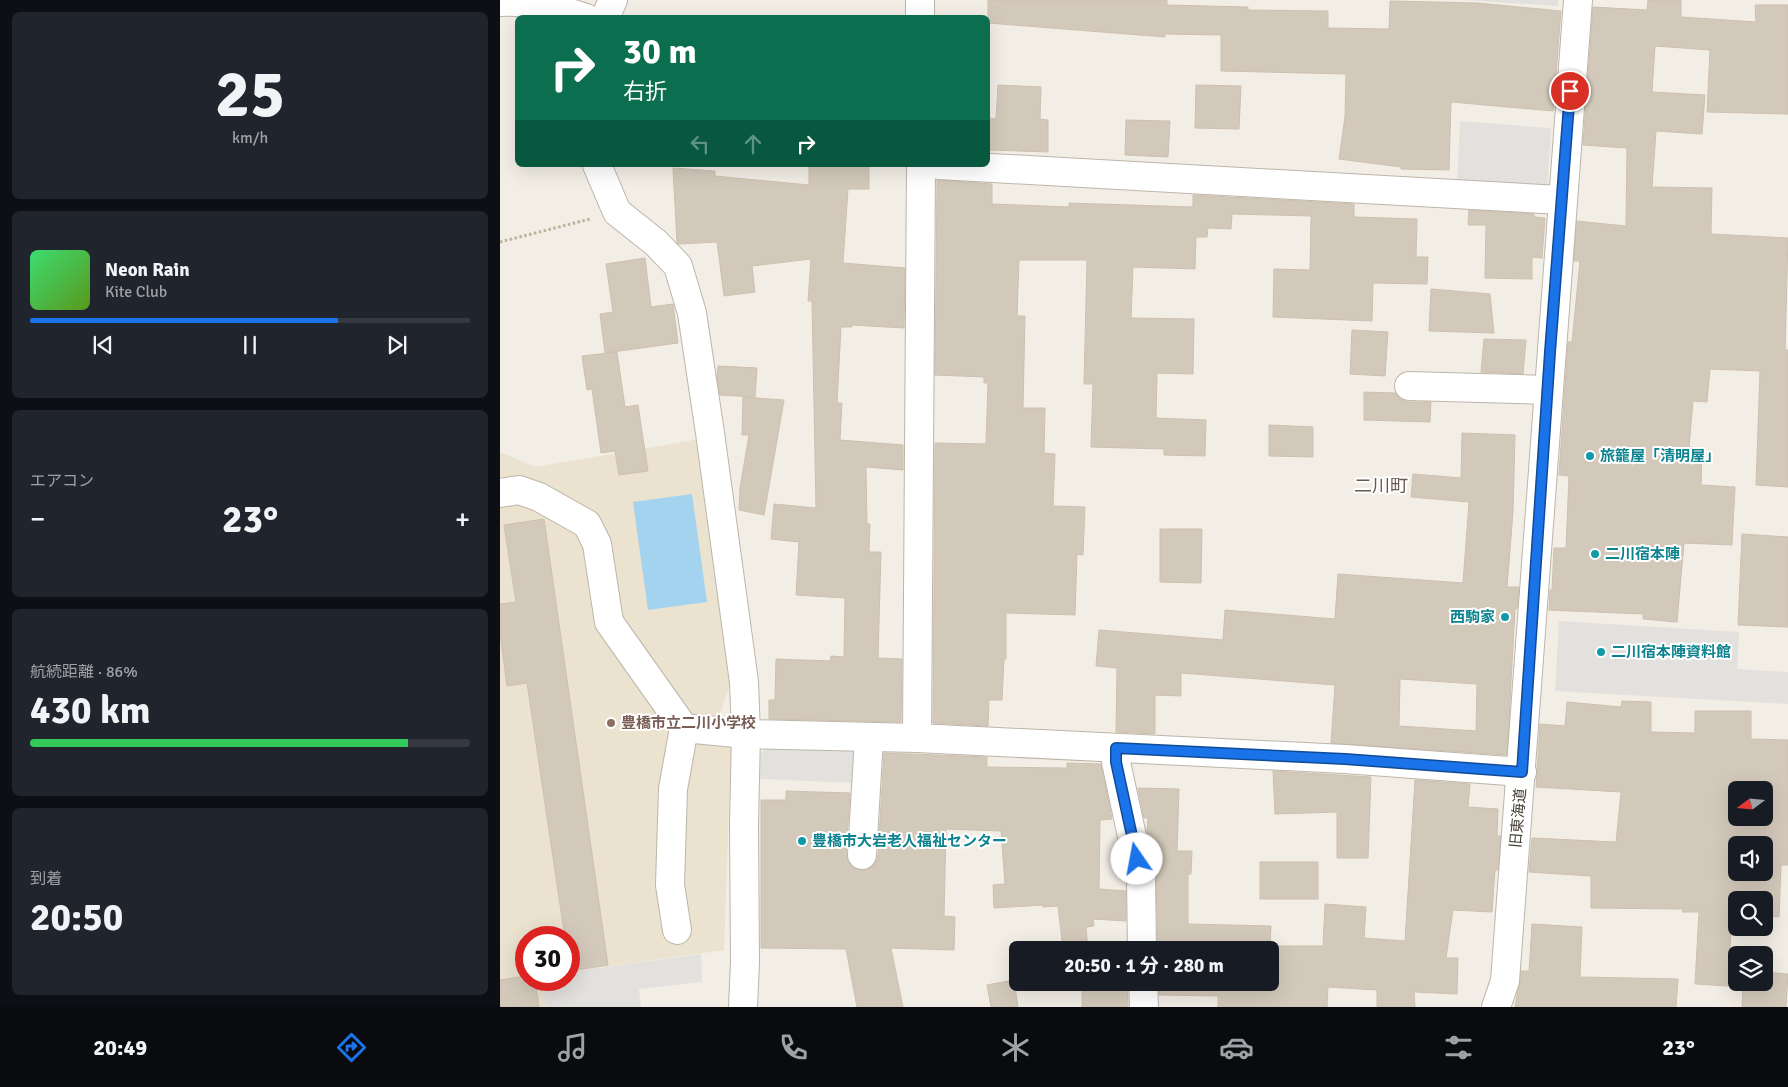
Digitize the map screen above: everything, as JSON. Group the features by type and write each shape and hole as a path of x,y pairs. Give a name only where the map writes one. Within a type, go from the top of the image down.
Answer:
{"street":[{"path":"500,2 507,0 540,4 576,15"},
{"path":"606,15 613,0"},
{"path":"920,0 920,15"},
{"name":"旧東海道","path":"1496,1007 1505,982 1522,772 1561,200 1578,0"},
{"path":"598,167 617,212 656,243 678,266 692,313 744,682 746,734 743,1007"},
{"path":"917,738 921,167"},
{"path":"975,167 1561,200"},
{"path":"1409,386 1548,390"},
{"path":"500,494 519,490 539,497 587,524 597,544 609,622 684,728 673,789 670,886 677,930"},
{"path":"684,728 746,734 917,738 1345,759 1522,772"},
{"path":"862,855 869,738"},
{"path":"1116,748 1116,762 1141,878 1142,941"},
{"path":"1143,991 1144,1007"}],"path":[{"path":"500,242 617,212"}],"shaded area":[{"path":"1463,0 1558,0 1558,6"},
{"path":"1460,121 1551,128 1547,192 1457,183"},
{"name":"豊橋市立二川小学校","path":"700,439 733,677 720,713 731,751 724,950 580,970 580,926 515,926 515,991 544,991 546,1007 500,1007 500,452 535,467"},
{"path":"1559,621 1739,632 1737,669 1788,672 1788,704 1555,691"},
{"path":"769,746 855,750 854,783 760,779 761,753"},
{"path":"701,954 702,982 639,989 641,1007 546,1007 544,991 580,991 580,970"}],"water":[{"path":"692,494 707,602 648,610 633,502"}],"building":[{"path":"988,0 1167,0 1167,5 1248,7 1248,10 1328,11 1328,28 1389,29 1390,1 1478,3 1561,11 1553,111 1451,102 1449,170 1401,169 1401,167 1339,159 1345,117 1346,74 1221,71 1221,35 1165,34 1165,37 990,23 990,15 988,15"},
{"path":"1648,0 1681,0 1681,17 1756,22 1755,5 1788,5 1788,114 1707,112 1710,50 1655,46 1652,92 1705,95 1702,134 1656,131 1652,187 1712,188 1711,234 1788,238 1785,350 1788,350 1788,487 1756,485 1760,371 1710,369 1707,402 1693,401 1689,447 1702,448 1701,485 1735,487 1732,545 1684,543 1677,622 1643,619 1643,614 1549,610 1554,548 1566,548 1569,476 1559,475 1568,342 1572,342 1580,261 1574,261 1576,221 1626,226 1627,148 1583,145 1593,7 1647,10"},
{"path":"998,85 1041,87 1040,119 1048,120 1048,152 990,150 990,118 996,119"},
{"path":"1196,85 1241,86 1239,129 1195,128"},
{"path":"1126,120 1170,121 1168,157 1125,155"},
{"path":"809,167 869,167 869,189 848,189 843,263 905,268 904,328 852,325 852,327 841,327 837,403 842,403 840,440 903,445 903,470 866,467 867,524 870,524 869,552 881,552 878,658 902,659 901,722 769,719 769,700 775,700 776,659 830,661 831,656 844,657 845,598 796,595 799,542 771,539 774,504 816,508 812,301 808,301 811,259 752,266 755,292 724,296 717,242 677,243 673,168 715,171 715,176 809,185"},
{"path":"937,180 992,184 992,204 1069,207 1069,203 1193,207 1193,195 1354,204 1354,217 1417,219 1416,257 1428,257 1427,284 1373,283 1372,321 1273,317 1274,269 1310,270 1311,216 1232,214 1231,229 1208,228 1207,237 1196,237 1195,269 1133,267 1131,318 1194,319 1193,374 1157,373 1156,418 1206,420 1205,456 1164,455 1164,449 1091,447 1093,384 1084,384 1087,260 1019,260 1017,316 1025,316 1023,408 1045,408 1044,453 1055,454 1053,506 1085,507 1083,555 1077,554 1075,615 1006,613 1006,659 1004,659 1002,700 989,700 988,726 933,723 935,443 986,444 988,383 984,383 984,377 935,375"},
{"path":"1469,210 1534,214 1534,217 1545,218 1542,258 1532,257 1532,279 1485,278 1486,225 1468,225"},
{"path":"645,258 651,307 673,304 678,343 605,353 600,314 613,312 606,264"},
{"path":"1431,289 1490,294 1494,333 1429,331"},
{"path":"1352,330 1388,332 1385,376 1350,374"},
{"path":"1484,339 1526,340 1523,374 1481,372"},
{"path":"617,352 625,407 638,405 648,471 619,475 615,451 601,453 592,389 587,390 582,356"},
{"path":"718,366 757,368 755,397 720,395 717,377"},
{"path":"1364,392 1395,393 1400,399 1408,402 1431,402 1430,422 1364,420"},
{"path":"743,397 784,400 764,515 739,510 740,488 749,435 742,435"},
{"path":"1269,425 1313,427 1313,457 1269,456"},
{"path":"1462,433 1515,435 1513,512 1507,587 1519,587 1517,609 1515,609 1507,755 1331,743 1335,685 1181,673 1181,696 1155,695 1155,734 1116,732 1117,668 1096,666 1099,630 1223,640 1225,610 1335,619 1338,574 1463,583 1469,502 1411,497 1413,474 1461,478","holes":["1400,679 1477,684 1476,731 1399,726"]},
{"path":"544,519 608,965 580,969 580,926 563,926 527,683 507,686 500,633 500,604 516,602 504,525"},
{"path":"1160,529 1202,529 1201,583 1160,582"},
{"path":"1742,534 1788,537 1788,627 1738,625"},
{"path":"1622,701 1651,702 1651,732 1695,733 1695,711 1751,711 1751,739 1788,740 1788,865 1781,865 1779,917 1773,917 1773,891 1728,891 1728,936 1731,936 1730,946 1728,946 1728,986 1695,984 1699,912 1682,912 1683,909 1591,908 1591,876 1529,872 1532,838 1616,842 1621,792 1536,787 1540,724 1565,726 1567,702 1621,707"},
{"path":"884,753 987,757 987,767 1067,768 1067,763 1101,764 1112,819 1100,820 1099,889 1126,891 1126,921 1093,919 1094,926 1086,927 1087,941 1062,941 1058,906 994,908 993,885 1005,884 1001,831 946,829 944,916 955,917 954,950 891,948 903,1007 857,1007 846,949 761,948 761,800 786,800 786,791 850,793 846,854 848,862 854,868 862,871 869,869 875,864 878,856"},
{"path":"1273,771 1371,777 1368,858 1337,858 1337,812 1275,814"},
{"path":"1415,780 1470,784 1468,807 1498,809 1497,836 1501,836 1498,870 1495,870 1492,912 1453,910 1446,958 1458,958 1457,994 1414,992 1415,1007 1377,1007 1377,990 1328,987 1327,1007 1218,1007 1218,996 1159,995 1159,991 1279,991 1279,946 1323,946 1325,904 1366,907 1364,938 1405,941"},
{"path":"1138,788 1179,789 1177,851 1192,851 1191,874 1188,874 1188,924 1271,926 1270,941 1158,941 1156,875 1147,834 1148,818 1144,818"},
{"path":"1260,862 1318,862 1318,899 1260,899"},
{"path":"1532,924 1582,927 1580,977 1678,979 1676,1007 1515,1007 1521,971 1529,971"},
{"path":"1773,973 1788,974 1786,1007 1742,1007 1743,991 1773,991"},
{"path":"515,978 515,991 537,991 539,1007 500,1007 500,980"},
{"path":"1009,981 1009,991 1016,991 1018,1007 991,1007 987,985"},
{"path":"1082,991 1127,991 1128,1007 1082,1007"}],"place":[{"name":"旅籠屋「清明屋」","path":"1590,456"},
{"name":"二川宿本陣","path":"1595,554"},
{"name":"西駒家","path":"1505,617"},
{"name":"二川宿本陣資料館","path":"1601,652"},
{"name":"豊橋市立二川小学校","path":"611,723"},
{"name":"豊橋市大岩老人福祉センター","path":"802,841"}],"district":[{"name":"二川町","path":"1381,486"}],"route":[{"path":"1137,859 1116,762 1116,748 1345,759 1522,772 1550,352 1570,91"}]}
